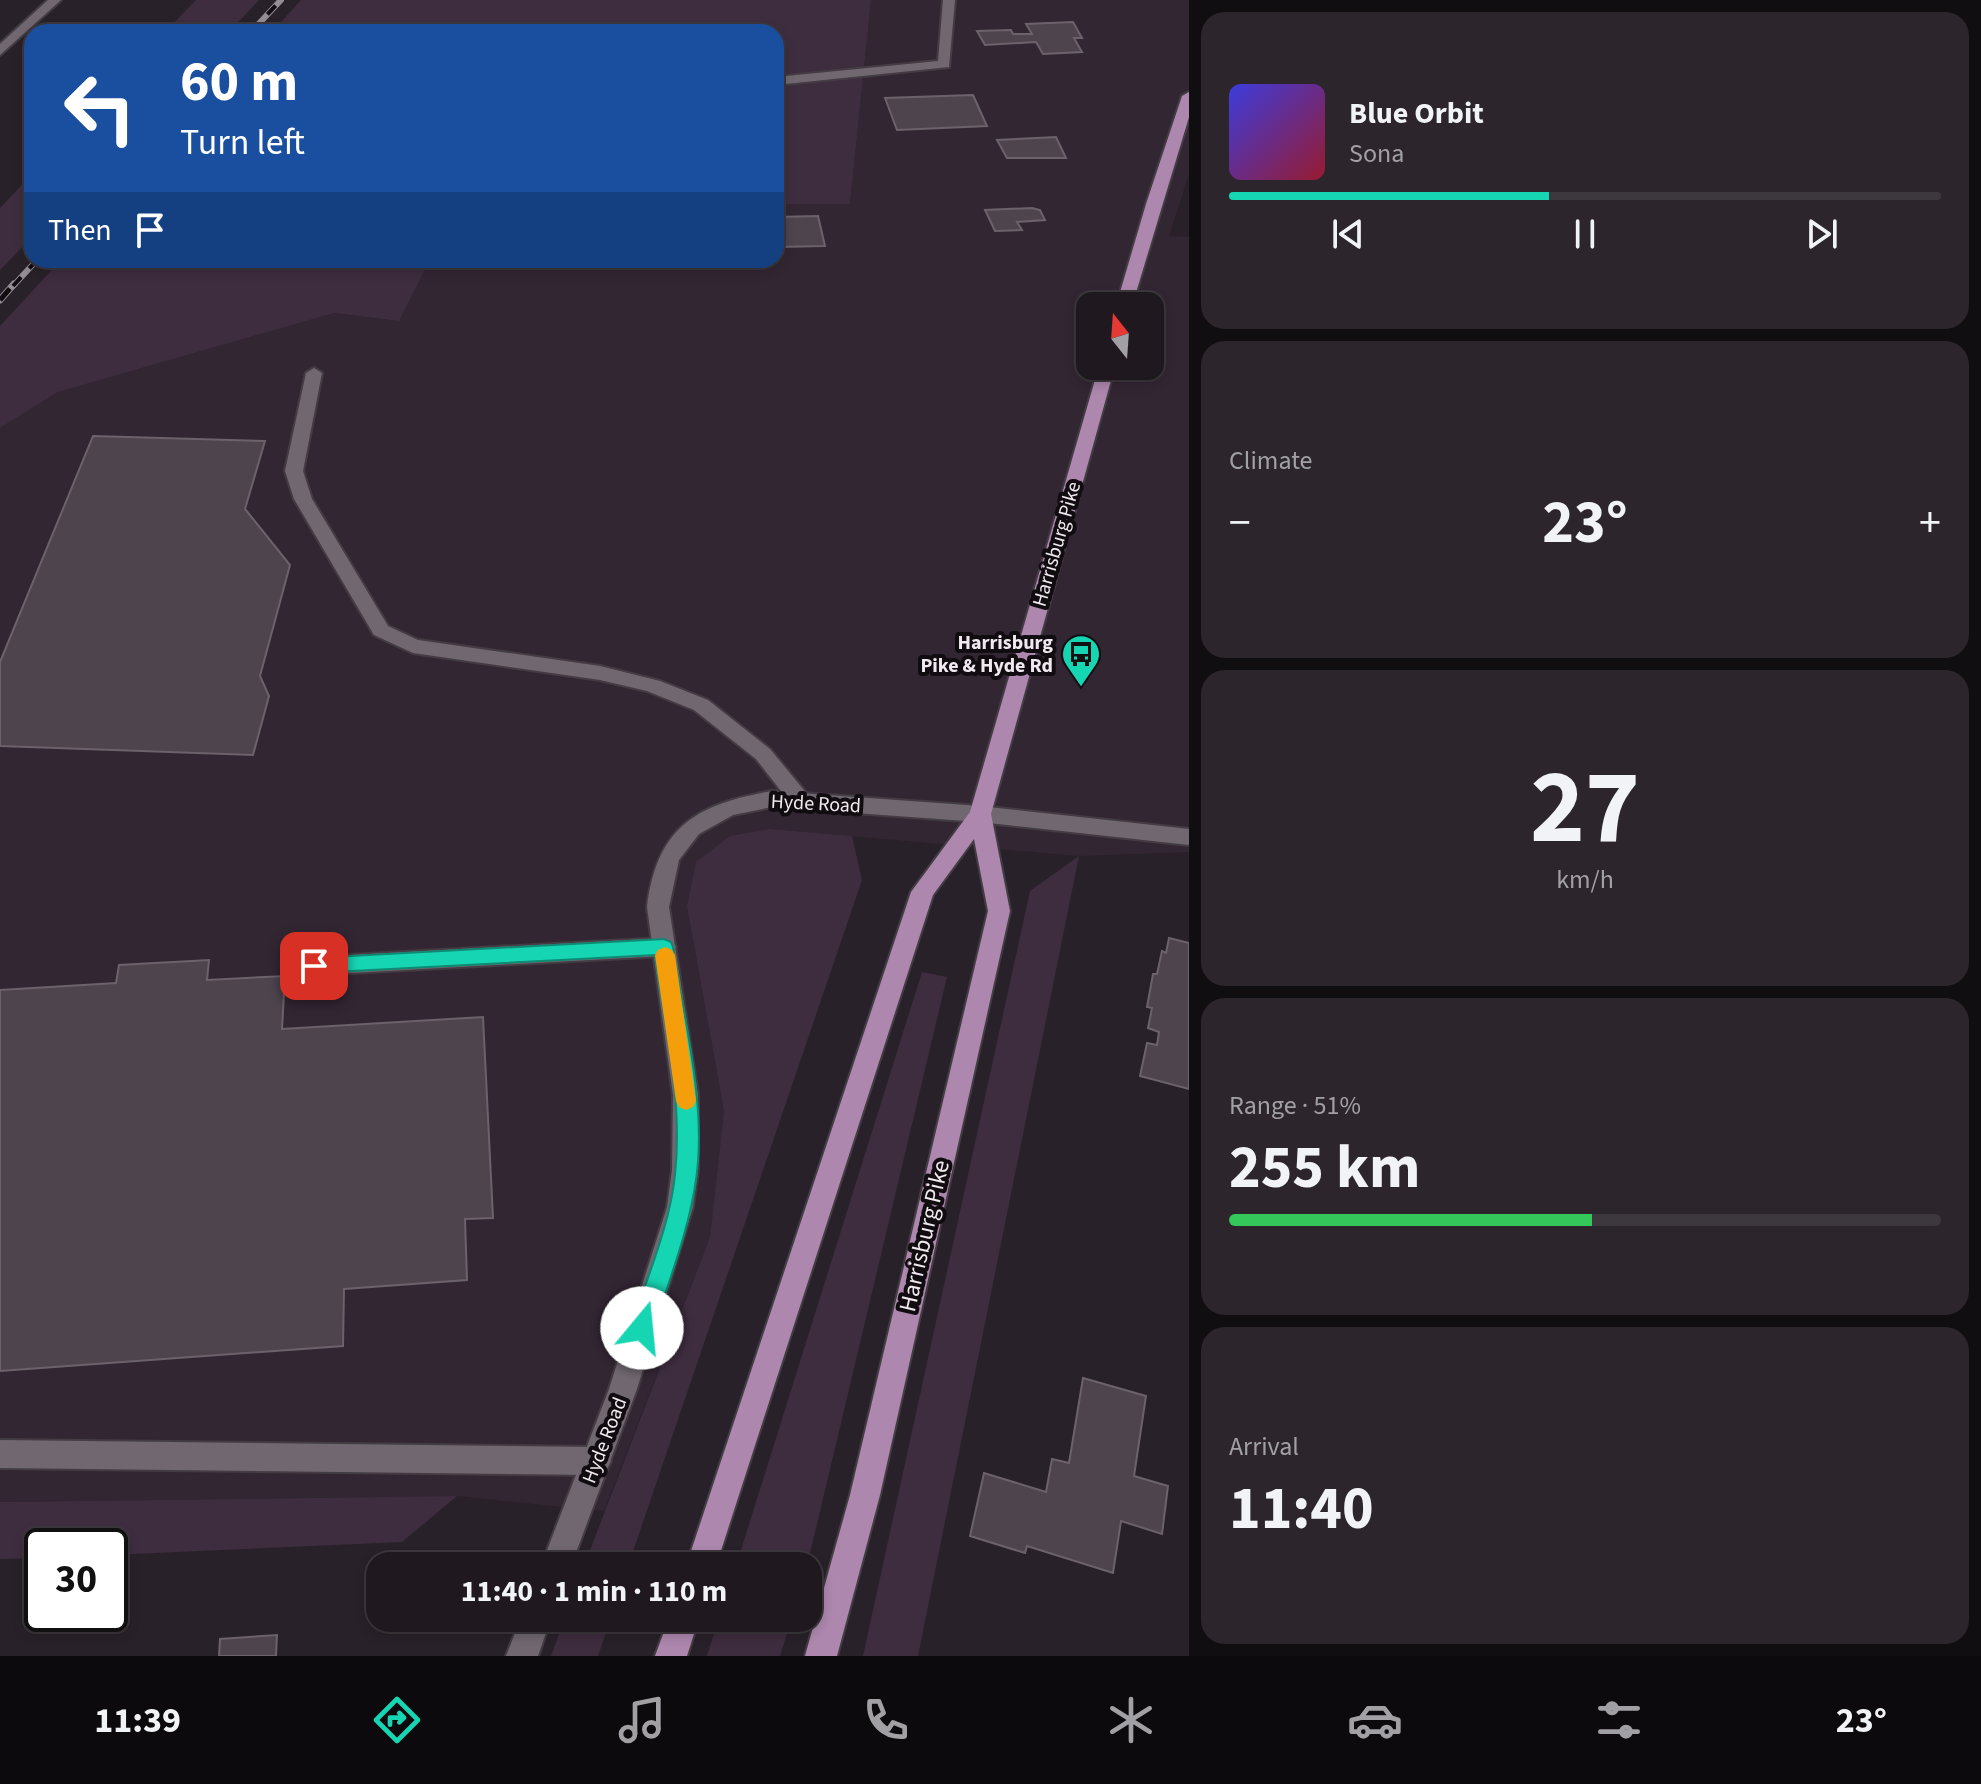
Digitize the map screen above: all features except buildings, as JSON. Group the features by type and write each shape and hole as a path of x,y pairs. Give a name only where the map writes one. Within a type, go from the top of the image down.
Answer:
{"main road":[{"path":"1128,292 1189,96"},
{"name":"Harrisburg Pike","path":"706,1552 922,892 980,814 1103,380"},
{"name":"Harrisburg Pike","path":"821,1656 865,1495 999,911 980,814"},
{"path":"671,1656 679,1632"}],"street":[{"path":"29,24 55,0"},
{"path":"784,80 944,64 949,0"},
{"path":"0,51 24,29"},
{"path":"314,373 294,471 303,499 381,630 413,646 600,673 665,691 701,705 763,754 800,800"},
{"name":"Hyde Road","path":"561,1552 628,1374 680,1207 686,1177 689,1120 658,907 659,887 667,858 679,839 719,811 744,802 800,800 980,814 1189,837"},
{"path":"314,966 664,947"},
{"path":"0,1454 596,1461"},
{"path":"522,1656 531,1632"}],"shaded area":[{"path":"196,0 259,0 236,24 173,24"},
{"path":"301,0 871,0 850,204 784,204 784,24 279,24"},
{"path":"871,0 1189,0 1189,174 1169,236 1189,237 1189,852 1079,856 770,829 687,908 724,1111 710,1237 604,1511 457,1496 0,1502 0,428 58,392 334,313 398,321 426,268 784,268 784,204 850,204"},
{"path":"24,182 24,245 0,270 0,208"},
{"path":"54,268 426,268 399,321 334,313 58,392 0,428 0,326"},
{"path":"770,829 852,836 862,880 633,1552 589,1552 710,1237 724,1111 687,907 696,862 730,836"},
{"path":"1079,856 918,1656 863,1656 1030,891"},
{"path":"922,972 947,977 810,1552 740,1552"},
{"path":"457,1496 402,1542 128,1554 128,1528 24,1528 24,1558 0,1559 0,1502"},
{"path":"560,1632 606,1632 598,1656 551,1656"},
{"path":"715,1632 788,1632 780,1656 707,1656"}],"railway":[{"path":"258,24 281,0"},
{"path":"13,286 30,268"},
{"path":"0,300 14,284"}],"slow traffic":[{"path":"665,955 686,1101"}],"place":[{"name":"Harrisburg Pike & Hyde Rd","path":"1081,688"}],"route":[{"path":"314,966 664,947 689,1120 686,1177 680,1207 642,1328"}]}
